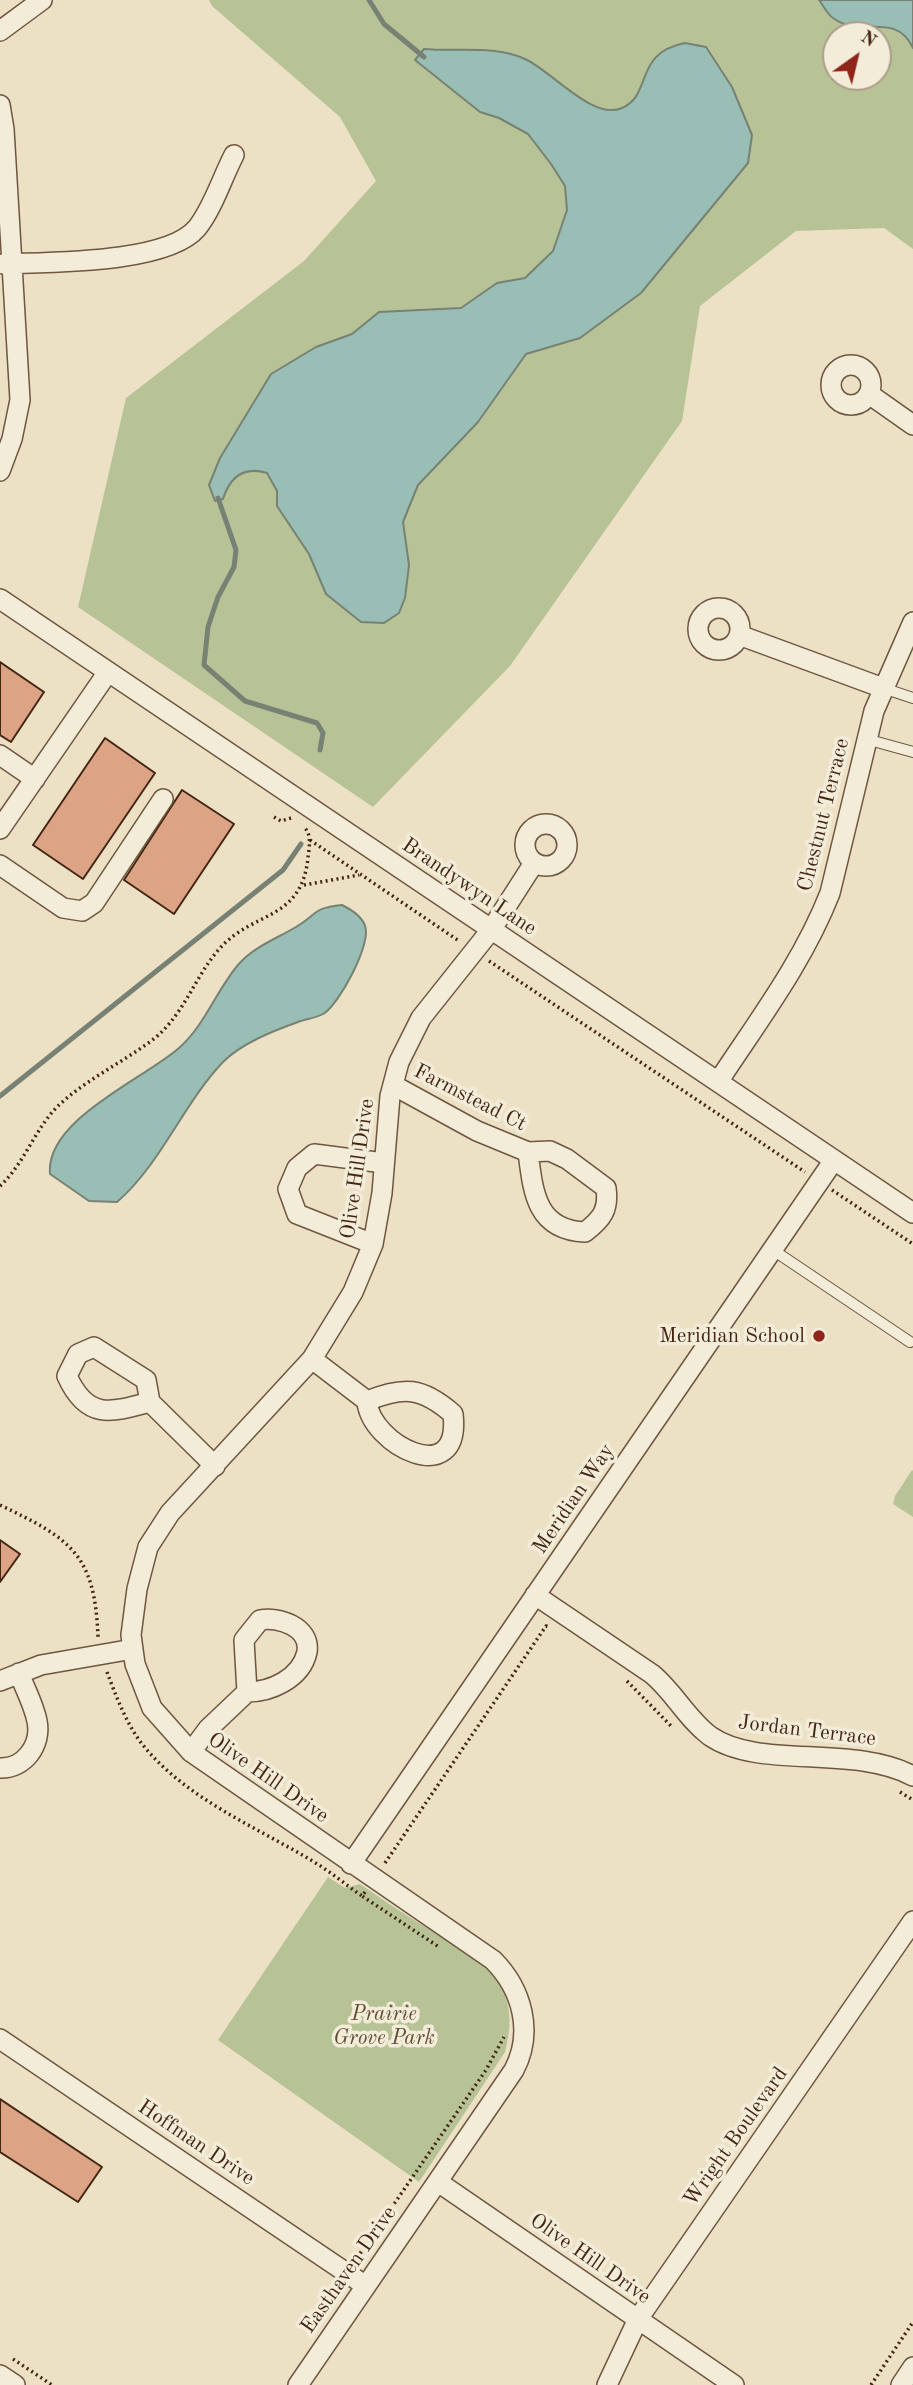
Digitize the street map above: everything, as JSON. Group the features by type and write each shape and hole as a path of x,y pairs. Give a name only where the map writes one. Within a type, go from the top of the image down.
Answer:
{"street":[{"path":"0,31 42,0"},
{"path":"0,105 7,264 20,400 12,439 0,471"},
{"path":"7,264 132,256 177,242 196,229 234,155"},
{"path":"869,394 913,425"},
{"name":"Brandywyn Lane","path":"0,599 913,1213"},
{"name":"Chestnut Terrace","path":"718,1082 802,956 820,919 830,893 866,739 883,688 913,622"},
{"path":"739,635 883,688"},
{"path":"0,829 108,672"},
{"path":"0,755 35,779"},
{"path":"0,865 63,908 82,911 94,903 163,799"},
{"name":"Olive Hill Drive","path":"534,863 491,930 421,1018 399,1062 393,1085 373,1244 353,1292 312,1359 170,1513 148,1547 137,1589 133,1649 135,1664 152,1708 191,1752 493,1960 507,1974 523,2010 521,2057 438,2182 734,2385"},
{"name":"Farmstead Ct","path":"393,1085 477,1131 528,1152 550,1151 567,1159 606,1188 608,1205 600,1221 585,1232 568,1232 554,1223 539,1208 528,1152"},
{"path":"373,1244 297,1214 288,1188 297,1168 314,1154 384,1163"},
{"name":"Meridian Way","path":"351,1864 834,1160"},
{"path":"312,1359 367,1402 371,1421 410,1451 424,1457 437,1456 449,1447 456,1432 453,1414 437,1400 417,1391 402,1390 367,1402"},
{"path":"150,1402 215,1466"},
{"name":"Jordan Terrace","path":"535,1595 652,1674 666,1686 691,1718 711,1736 727,1744 751,1751 879,1762 913,1776"},
{"path":"0,1681 53,1663 133,1649"},
{"path":"0,1768 23,1762 37,1738 37,1720 19,1674"},
{"path":"191,1752 208,1728 247,1692"},
{"name":"Wright Boulevard","path":"607,2385 638,2319 913,1921"},
{"name":"Hoffman Drive","path":"0,2039 366,2286"},
{"name":"Easthaven Drive","path":"298,2385 438,2182"},
{"path":"901,2385 913,2367"},
{"path":"0,2375 15,2385"}],"lane":[{"path":"883,688 913,698"},
{"path":"866,739 913,752"},
{"path":"772,1250 910,1342"}],"path":[{"path":"0,1186 17,1168 57,1106 116,1061 155,1037 186,1004 220,948 296,896 303,885 310,840 308,830 290,817 281,821 274,817"},
{"path":"310,840 913,1244"},
{"path":"303,885 361,875"},
{"path":"447,1953 362,1896 546,1626 557,1633"},
{"path":"624,1677 678,1733"},
{"path":"890,1786 913,1800"},
{"path":"348,2272 486,2070 505,2034"},
{"path":"871,2385 913,2322"},
{"path":"13,2359 52,2385"}],"green space":[{"path":"209,0 913,0 913,249 884,228 796,231 700,306 682,421 510,666 373,807 78,607 126,398 304,261 376,181 340,117 212,6"},
{"path":"912,1470 913,1517 893,1504 895,1496"},
{"name":"Prairie Grove Park","path":"328,1877 345,1888 360,1884 462,1949 492,1974 502,1989 508,2006 509,2027 505,2052 419,2182 218,2040"}],"water":[{"path":"819,0 913,0 913,48 906,37 892,28 892,21 838,21 831,17"},
{"path":"685,43 706,47 732,87 752,135 748,163 641,293 580,338 526,354 478,422 418,485 403,522 409,565 405,598 399,613 384,623 361,622 326,594 309,554 277,506 277,491 267,473 251,471 239,475 223,499 215,501 209,485 220,458 271,374 316,347 352,334 379,312 461,308 497,283 525,278 553,251 567,210 565,186 528,134 499,118 480,112 415,60 424,49 489,50 513,55 536,65 598,108 611,110 622,108 638,94 650,65 658,56 669,48"},
{"path":"342,905 361,919 366,934 353,973 330,1008 323,1014 258,1038 223,1062 196,1096 146,1170 117,1202 89,1201 50,1174 53,1154 63,1136 100,1102 179,1048 196,1029 230,975 244,959 320,910"}],"building":[{"path":"0,662 44,692 11,742 0,735"},
{"path":"105,738 155,773 83,879 33,845"},
{"path":"182,790 234,824 174,914 124,880"},
{"path":"0,1540 20,1554 0,1582"},
{"path":"0,2099 102,2167 78,2202 0,2152"}],"waterway":[{"path":"369,0 384,24 424,57"},
{"path":"218,498 236,550 234,567 218,597 208,627 204,665 245,701 317,723 323,733 320,750"},
{"path":"0,1096 283,870 301,844"}],"place":[{"name":"Meridian School","path":"819,1336"}]}
